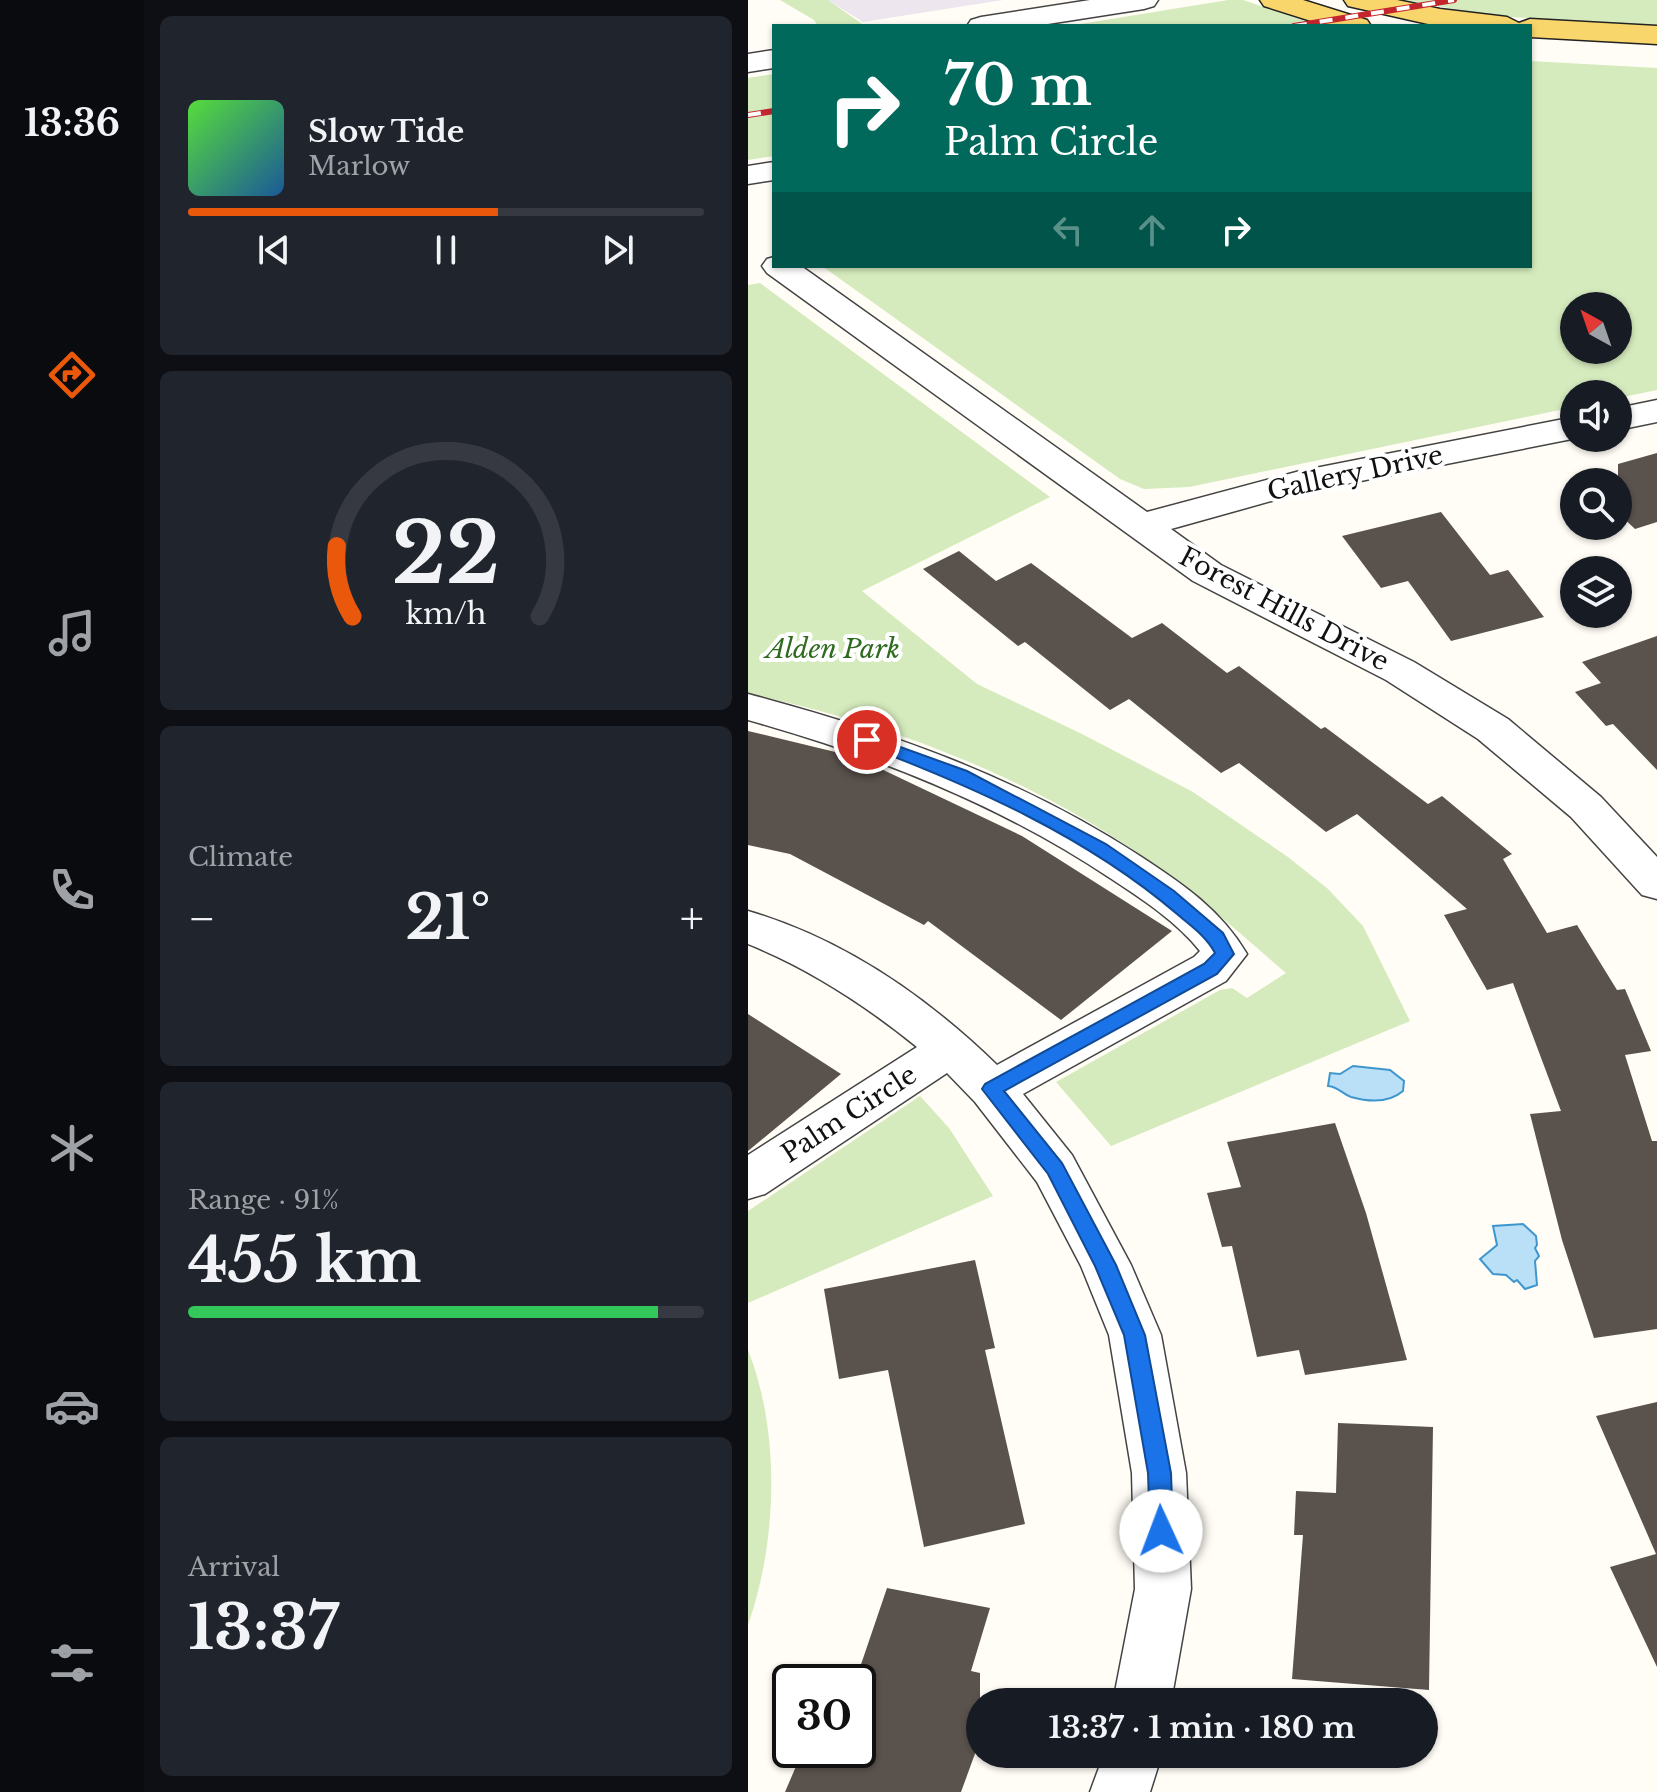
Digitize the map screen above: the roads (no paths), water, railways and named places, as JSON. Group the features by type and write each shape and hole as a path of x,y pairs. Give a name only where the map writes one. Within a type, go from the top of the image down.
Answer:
{"main road":[{"path":"1274,0 1365,8 1438,22 1472,24"},
{"path":"1532,28 1657,35"},
{"path":"1532,51 1657,58"}],"street":[{"path":"994,24 1144,0"},
{"path":"748,63 772,59"},
{"path":"748,175 772,171"},
{"name":"Forest Hills Drive","path":"782,268 1207,573 1400,671 1493,729 1586,807 1657,884"},
{"path":"1632,416 1657,411"},
{"name":"Gallery Drive","path":"1139,527 1244,496 1560,431"},
{"path":"748,707 835,730 960,775 1100,849 1168,896 1216,938 1224,954 1210,969 992,1089"},
{"name":"Palm Circle","path":"748,927 800,947 885,996 950,1048 992,1089 1055,1169 1106,1265 1135,1335 1159,1473 1163,1589 1145,1688"},
{"name":"Palm Circle","path":"748,1180 950,1048"},
{"path":"1120,1792 1128,1768"}],"water":[{"path":"1353,1066 1390,1070 1404,1081 1403,1091 1392,1098 1372,1100 1351,1097 1328,1086 1330,1073 1340,1074"},
{"path":"1523,1224 1536,1236 1535,1248 1539,1256 1535,1261 1537,1285 1525,1289 1517,1280 1514,1282 1506,1275 1493,1274 1480,1259 1497,1245 1493,1226"}],"railway":[{"path":"1306,24 1454,0"},
{"path":"748,115 772,111"}],"park label":[{"name":"Alden Park","path":"833,649"}]}
